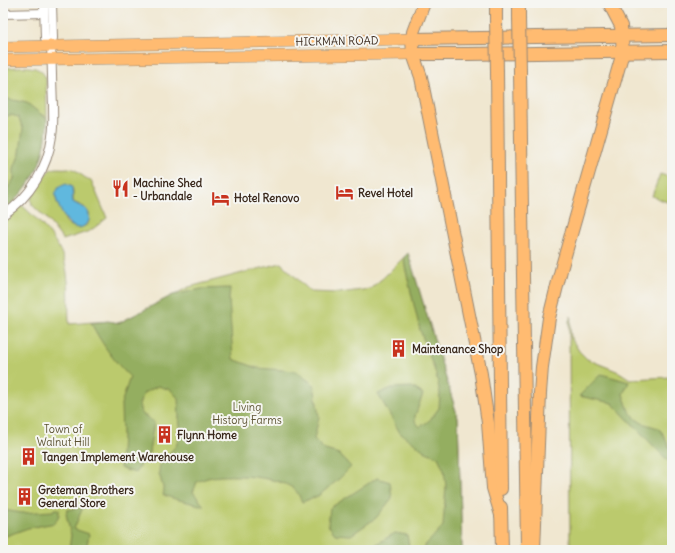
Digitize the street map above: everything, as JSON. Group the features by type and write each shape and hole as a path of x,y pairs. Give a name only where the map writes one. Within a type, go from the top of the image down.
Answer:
{"highway":[{"path":"424,3 413,32 413,54 421,77 481,374 488,423 493,488 501,515"},
{"path":"496,3 502,550"},
{"path":"519,3 527,550"},
{"path":"534,550 540,393 549,318 562,266 623,52 621,26 609,3"},
{"name":"HICKMAN ROAD","path":"412,39 672,35"},
{"name":"HICKMAN ROAD","path":"413,54 672,51"}],"main road":[{"name":"HICKMAN ROAD","path":"3,47 412,39"},
{"name":"HICKMAN ROAD","path":"3,60 413,54"}],"street":[{"path":"44,3 45,38 51,46"},
{"path":"3,215 23,199 32,186 41,172 50,146 53,128 51,59 51,46 53,38 52,3"},
{"path":"3,14 44,13"}],"green space":[{"name":"Living History Farms","path":"27,67 38,69 46,77 47,119 43,114 12,196 45,228 52,237 63,257 68,282 69,324 100,322 119,323 189,287 281,263 311,292 339,293 370,289 408,253 458,418 462,550 3,550 3,68"},
{"path":"3,98 27,103 47,119 47,132 45,145 37,170 23,192 3,209 3,197 14,179 14,168 20,153 23,128 18,117 11,115 3,117"},
{"path":"56,168 71,168 91,180 107,218 90,231 63,240 47,219 32,205 31,199 40,182 49,170","holes":["70,185 73,191 73,202 84,207 89,214 88,224 83,226 75,227 69,225 58,205 55,194"]},
{"path":"660,174 672,178 672,204 652,196"},
{"path":"408,253 458,418 462,550 421,550 443,526 446,486 444,470 438,457 426,452 400,433 378,394 392,388 412,387 423,394 415,416 415,421 420,427 430,420 439,408 440,393 436,374 420,330 405,267 404,257"},
{"path":"230,288 229,299 233,359 257,368 296,371 314,385 319,417 314,439 325,450 339,454 351,467 318,496 302,502 295,490 287,485 277,481 242,476 212,477 197,482 193,492 204,506 163,495 164,491 159,473 160,462 176,446 181,432 178,398 171,390 158,386 144,393 139,404 141,413 154,422 149,453 135,473 120,468 122,436 121,404 130,377 108,352 91,323 108,321 119,323 173,295 201,289"},
{"path":"571,316 571,338 579,351 587,359 619,372 630,379 672,377 672,550 570,550 569,321"},
{"path":"601,374 629,382 623,394 629,411 642,423 658,428 662,432 672,453 672,465 612,403 579,396"},
{"path":"377,478 390,482 392,498 376,518 351,535 335,534 328,525 330,508"},
{"path":"83,507 74,529 89,534 86,550 69,550 71,535 66,514 67,510"},
{"path":"54,509 59,509 59,515 55,523 28,528 3,537 3,510 22,513 53,511"},
{"path":"395,533 407,535 409,546 407,550 373,550 375,545"}],"water":[{"path":"66,184 72,187 73,202 85,208 89,213 89,221 83,227 77,228 72,226 67,221 56,200 55,194 59,187"}],"place":[{"name":"Machine Shed - Urbandale","path":"120,189"},
{"name":"Revel Hotel","path":"345,193"},
{"name":"Hotel Renovo","path":"221,198"},
{"name":"Maintenance Shop","path":"399,349"},
{"name":"Flynn Home","path":"164,435"},
{"name":"Tangen Implement Warehouse","path":"29,457"},
{"name":"Greteman Brothers General Store","path":"25,496"}],"park label":[{"name":"Town of Walnut Hill","path":"63,435"}]}
